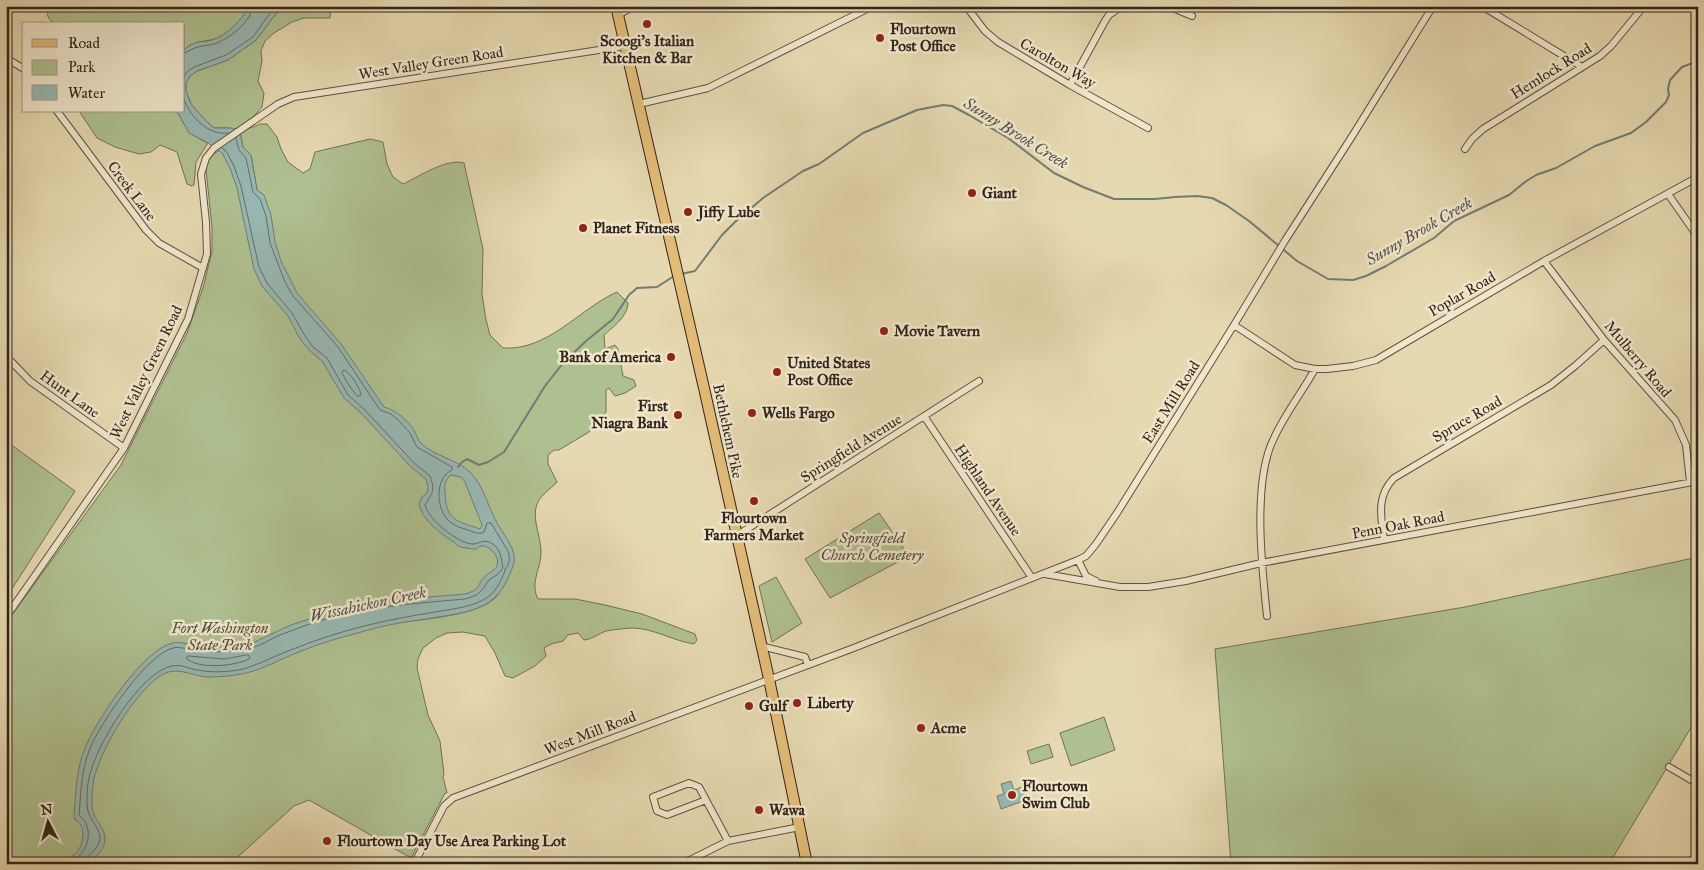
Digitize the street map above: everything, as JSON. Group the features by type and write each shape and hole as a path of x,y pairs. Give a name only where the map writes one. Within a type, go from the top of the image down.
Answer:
{"main road":[{"name":"Bethlehem Pike","path":"617,10 761,646 807,864"}],"street":[{"path":"617,10 634,6"},
{"path":"639,104 708,88 873,6"},
{"name":"Carolton Way","path":"966,6 991,37 1070,85 1148,128"},
{"path":"1070,85 1105,21 1109,15 1122,6"},
{"path":"1168,6 1192,16"},
{"name":"East Mill Road","path":"808,665 1086,556 1118,513 1277,253 1433,6"},
{"path":"1482,6 1582,67"},
{"name":"Hemlock Road","path":"1465,149 1483,129 1600,56 1611,46 1644,6"},
{"name":"West Valley Green Road","path":"6,617 124,448 188,319 207,254 201,174 206,158 214,148 278,104 294,97 624,46"},
{"path":"6,58 22,69"},
{"name":"Creek Lane","path":"58,112 146,230 159,243 203,268"},
{"name":"Poplar Road","path":"1234,325 1295,365 1315,369 1353,366 1376,360 1544,261 1698,177"},
{"path":"1668,194 1698,237"},
{"name":"Mulberry Road","path":"1544,261 1604,340 1675,420 1686,445 1690,482"},
{"name":"Spruce Road","path":"1384,540 1380,516 1381,502 1386,488 1394,478 1551,385 1604,340"},
{"name":"Hunt Lane","path":"6,356 30,381 124,448"},
{"path":"1267,616 1261,563 1262,497 1266,462 1273,439 1315,369"},
{"name":"Springfield Avenue","path":"736,536 979,381"},
{"name":"Highland Avenue","path":"924,416 1032,578"},
{"name":"Penn Oak Road","path":"1044,574 1103,585 1148,588 1261,563 1698,481"},
{"name":"Penn Oak Road","path":"1078,560 1086,576 1103,585"},
{"path":"761,646 805,657 808,665"},
{"name":"West Mill Road","path":"414,864 444,806 453,798 808,665"},
{"path":"1670,767 1698,784"},
{"path":"706,800 667,815 657,811 653,797 689,783 699,787 706,800 728,841"},
{"path":"682,864 728,841 800,827"}],"green space":[{"path":"47,6 250,6 238,22 222,36 193,44 185,49 185,22 53,22 48,17"},
{"name":"Fort Washington State Park","path":"282,6 331,6 330,18 304,18 292,22 265,41 261,51 262,61 258,81 264,93 262,107 246,123 251,128 260,124 267,124 277,137 288,162 303,173 310,169 315,152 370,139 383,142 387,164 393,177 403,184 442,165 457,162 464,163 483,249 482,294 486,320 490,335 503,348 519,347 549,336 589,308 617,292 628,303 623,317 604,335 605,349 615,345 618,349 623,376 634,380 636,386 625,393 615,396 609,388 606,390 606,412 589,432 548,455 548,464 557,482 541,497 535,510 541,548 535,582 536,593 538,599 575,599 642,614 695,634 697,640 694,644 648,630 633,628 606,631 593,638 584,640 578,633 568,635 563,641 544,648 546,656 535,666 513,678 505,676 485,636 463,632 447,633 436,638 423,648 418,659 417,668 428,715 440,741 443,777 447,793 445,793 411,858 309,800 294,806 230,864 6,864 6,623 121,465 187,333 203,288 212,251 212,227 205,160 227,145 257,190 251,155 243,147 240,133 230,128 214,128 191,104 186,91 186,83 190,76 197,71 228,60 256,40","holes":["502,532 512,548 499,593 489,602 479,608 466,612 402,622 490,594 504,559"]},
{"path":"80,112 178,112 189,130 208,143 196,162 194,185 192,186 187,184 177,152 160,145 151,152 139,154 115,147 97,138"},
{"path":"6,441 75,491 6,598"},
{"name":"Springfield Church Cemetery","path":"879,513 909,556 830,598 805,559"},
{"path":"1698,557 1698,716 1609,864 1231,864 1215,649 1465,607"},
{"path":"776,577 802,623 772,642 759,586"},
{"path":"1104,717 1115,750 1071,766 1060,733"},
{"path":"1049,744 1053,757 1031,764 1027,751"}],"water":[{"path":"250,6 282,6 256,40 228,60 197,71 190,76 186,83 186,91 191,104 214,128 237,129 240,133 243,147 251,155 257,190 264,195 271,215 275,242 281,261 297,293 341,344 384,407 398,413 406,420 419,441 426,447 459,464 475,478 512,549 514,564 503,588 497,595 486,604 472,610 375,628 313,646 263,668 248,672 229,676 208,677 172,671 160,676 140,695 120,722 104,752 94,778 92,807 104,832 105,841 103,848 88,864 61,864 70,858 82,844 82,827 75,820 74,815 78,773 85,748 99,721 122,688 148,658 161,648 173,643 216,647 245,645 294,624 343,609 395,600 465,594 477,588 498,563 494,552 486,546 473,549 457,546 437,530 424,516 419,504 422,497 427,493 426,479 411,467 360,412 344,398 322,361 300,339 288,316 262,286 254,269 237,188 230,168 222,153 189,133 178,112 185,112 185,49 195,43 218,38 238,22","holes":["451,475 461,477 465,482 482,525 480,529 454,518 450,515 448,509 445,490 446,481"]},
{"name":"Flourtown Swim Club","path":"1011,781 1014,790 1022,787 1026,800 1001,809 997,796 1004,794 1001,784"}],"waterway":[{"name":"Sunny Brook Creek","path":"681,274 695,271 722,235 735,222 763,198 803,171 819,164 863,133 917,110 943,105 952,106 969,115 1008,138 1054,173 1083,187 1114,199 1197,196 1212,198 1249,221 1297,261 1328,279 1353,280 1386,266 1434,238 1454,221 1509,195 1536,175 1556,168 1595,146 1631,133 1646,122 1666,102 1669,95 1670,80 1682,67 1698,61"},
{"name":"Sunny Brook Creek","path":"458,467 467,459 479,465 504,452 545,386 563,363 613,319 629,295 637,288 657,287 674,276"}],"place":[{"name":"Scoogi's Italian Kitchen & Bar","path":"647,24"},
{"name":"Flourtown Post Office","path":"880,38"},
{"name":"Giant","path":"972,193"},
{"name":"Jiffy Lube","path":"688,212"},
{"name":"Planet Fitness","path":"583,228"},
{"name":"Movie Tavern","path":"884,331"},
{"name":"Bank of America","path":"671,357"},
{"name":"United States Post Office","path":"777,372"},
{"name":"Wells Fargo","path":"752,413"},
{"name":"First Niagra Bank","path":"678,415"},
{"name":"Flourtown Farmers Market","path":"754,501"},
{"name":"Liberty","path":"797,703"},
{"name":"Gulf","path":"749,706"},
{"name":"Acme","path":"921,728"},
{"name":"Flourtown Swim Club","path":"1012,795"},
{"name":"Wawa","path":"759,810"},
{"name":"Flourtown Day Use Area Parking Lot","path":"327,841"}],"water label":[{"name":"Wissahickon Creek","path":"368,604"}]}
